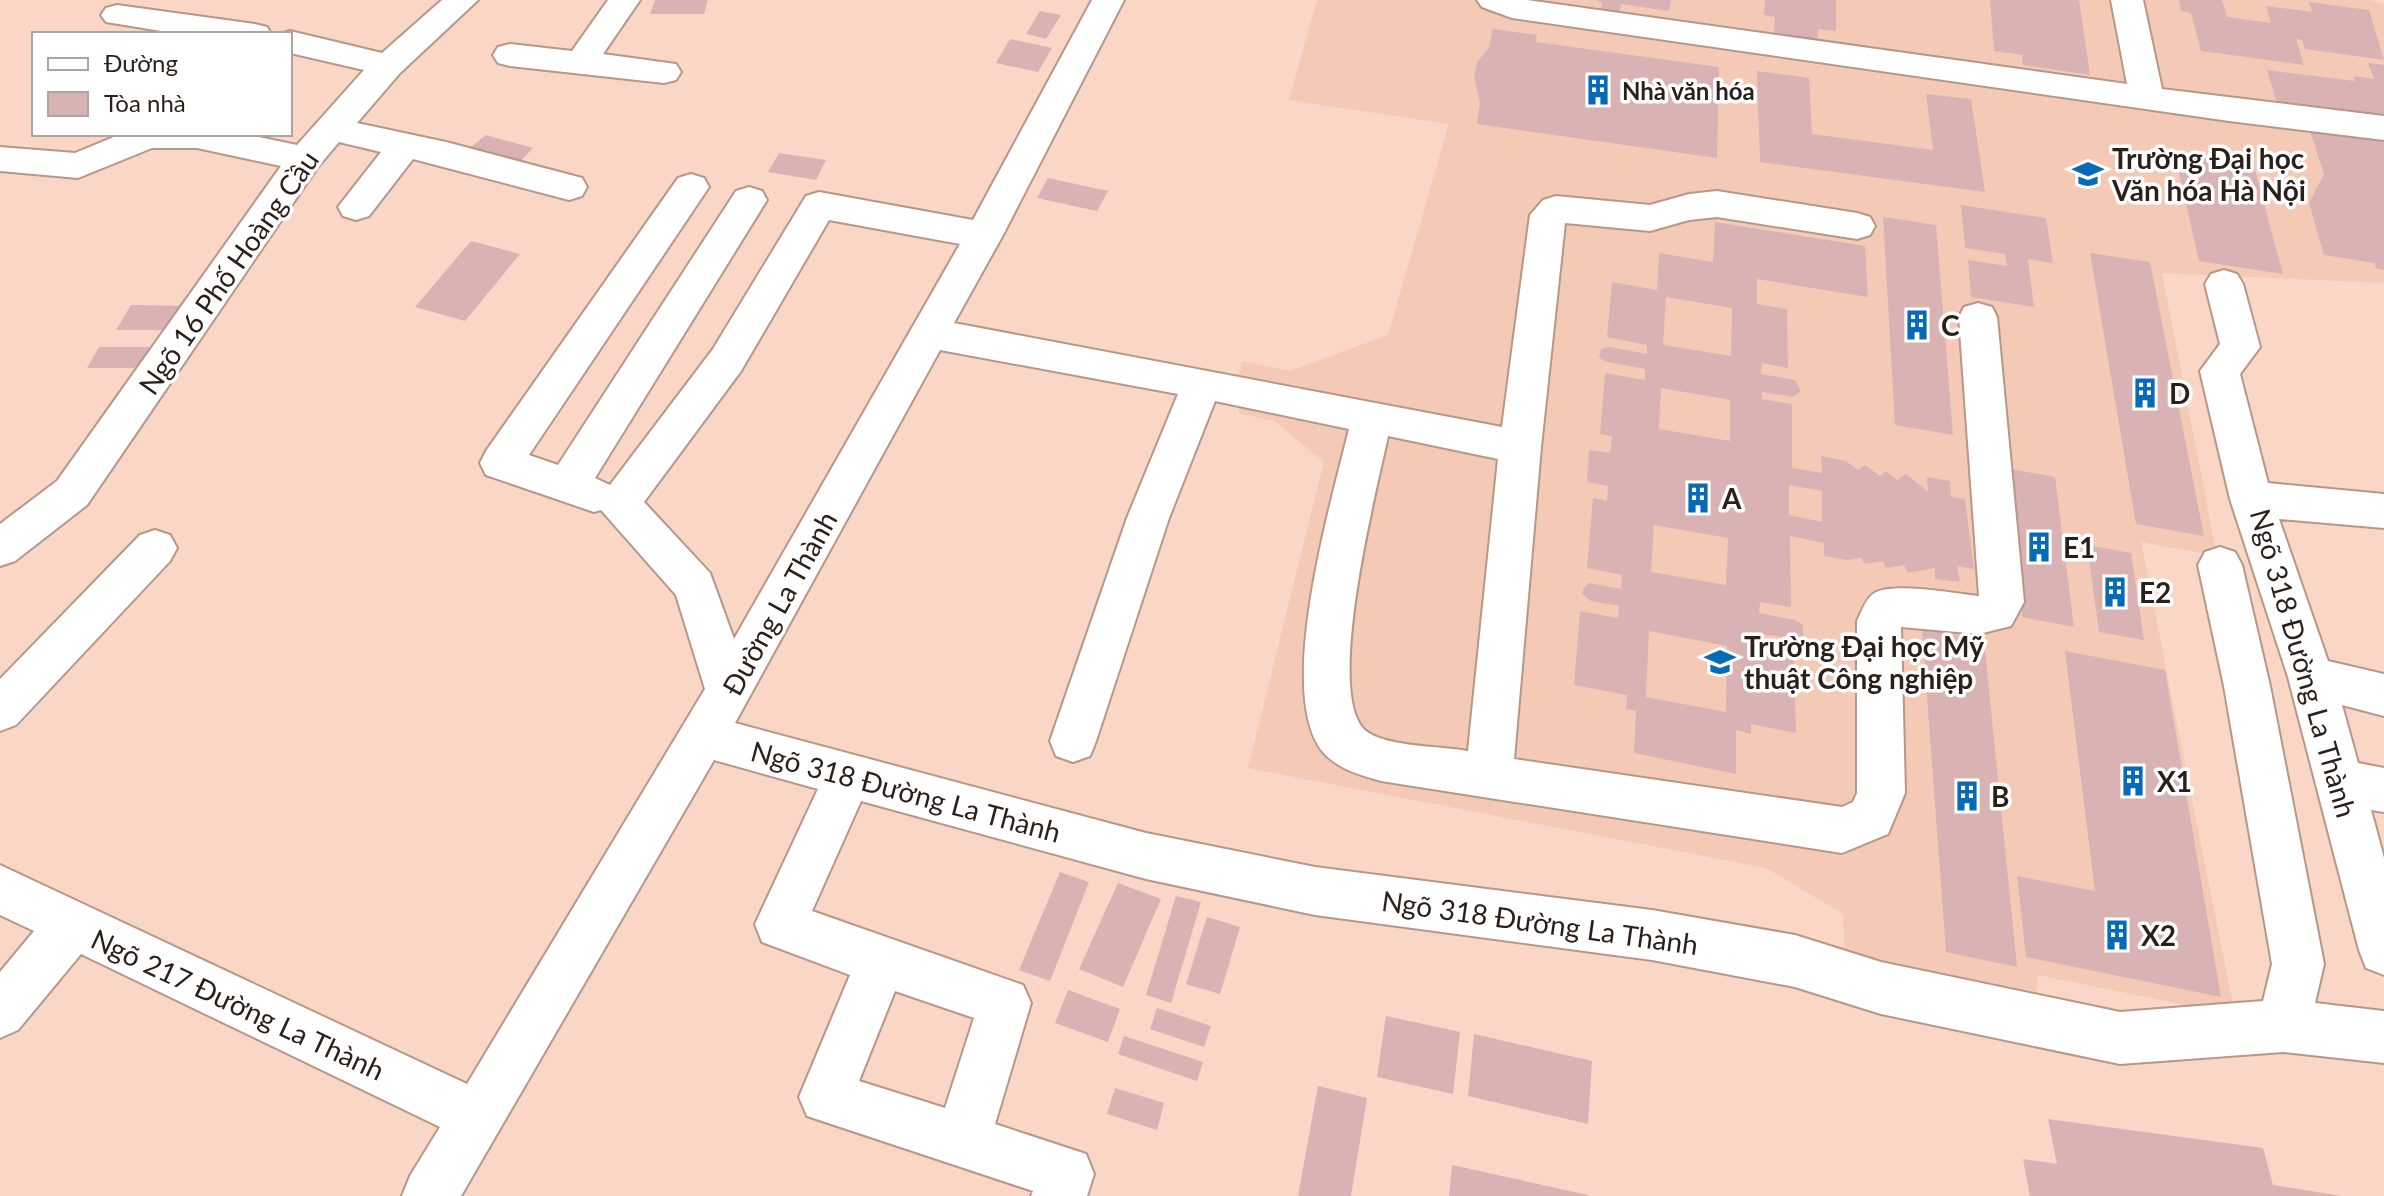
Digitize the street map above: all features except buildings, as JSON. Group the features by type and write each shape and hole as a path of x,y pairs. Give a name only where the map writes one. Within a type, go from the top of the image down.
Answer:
{"street":[{"name":"Ngõ 16 Phố Hoàng Cầu","path":"0,548 72,493 305,159 388,65 462,0"},
{"path":"580,64 624,0"},
{"name":"Đường La Thành","path":"430,1196 729,692 985,235 1108,0"},
{"path":"2127,0 2147,98"},
{"path":"1506,3 2147,98 2382,128"},
{"path":"112,16 239,32"},
{"path":"292,42 388,65"},
{"path":"510,55 664,72"},
{"path":"332,129 569,187"},
{"path":"0,159 78,166 148,136 197,136 305,159"},
{"path":"356,207 405,145"},
{"path":"691,187 501,463 619,504 695,586 729,692"},
{"path":"568,485 749,200"},
{"path":"1489,776 1520,447 1548,215 1556,209 1650,218 1689,207 1717,204 1857,226"},
{"path":"619,504 727,360 819,205 985,235"},
{"path":"2224,284 2240,347 2220,371 2251,499"},
{"path":"1372,419 1337,575 1329,641 1327,694 1335,731 1354,750 1374,757 1489,776 1842,830 1871,818 1881,793 1879,621 1889,607 1979,615 1995,612 2002,602 1978,317"},
{"path":"929,333 1202,383 1520,447"},
{"path":"1073,741 1148,518 1202,383"},
{"name":"Ngõ 318 Đường La Thành","path":"2384,511 2251,499 2311,677 2384,950"},
{"path":"0,710 155,548"},
{"path":"2220,565 2247,686 2298,964 2283,1026"},
{"path":"2311,677 2384,695"},
{"name":"Ngõ 318 Đường La Thành","path":"704,736 1146,856 1315,891 1652,935 1795,961 1881,988 2120,1038 2283,1026 2384,1037"},
{"path":"849,775 780,924 1005,1003 962,1141"},
{"path":"2337,781 2384,790"},
{"name":"Ngõ 217 Đường La Thành","path":"0,889 478,1117"},
{"path":"0,1012 72,925"},
{"path":"881,961 826,1097 1066,1174 1059,1196"}],"shaded area":[{"name":"Trường Đại học Mỹ thuật Công nghiệp","path":"1317,0 2370,0 2384,4 2384,283 2162,273 2217,556 2141,542 2235,1015 2038,975 2037,993 1845,952 1843,914 1766,868 1248,768 1324,462 1274,421 1238,413 1240,402 1232,400 1242,361 1290,371 1388,335 1449,124 1289,100"}],"place":[{"name":"Nhà văn hóa","path":"1598,90"},
{"name":"Trường Đại học Văn hóa Hà Nội","path":"2088,174"},
{"name":"C","path":"1917,325"},
{"name":"D","path":"2145,393"},
{"name":"A","path":"1698,498"},
{"name":"E1","path":"2039,547"},
{"name":"E2","path":"2115,592"},
{"name":"Trường Đại học Mỹ thuật Công nghiệp","path":"1720,662"},
{"name":"X1","path":"2133,781"},
{"name":"B","path":"1967,796"},
{"name":"X2","path":"2117,935"}]}
